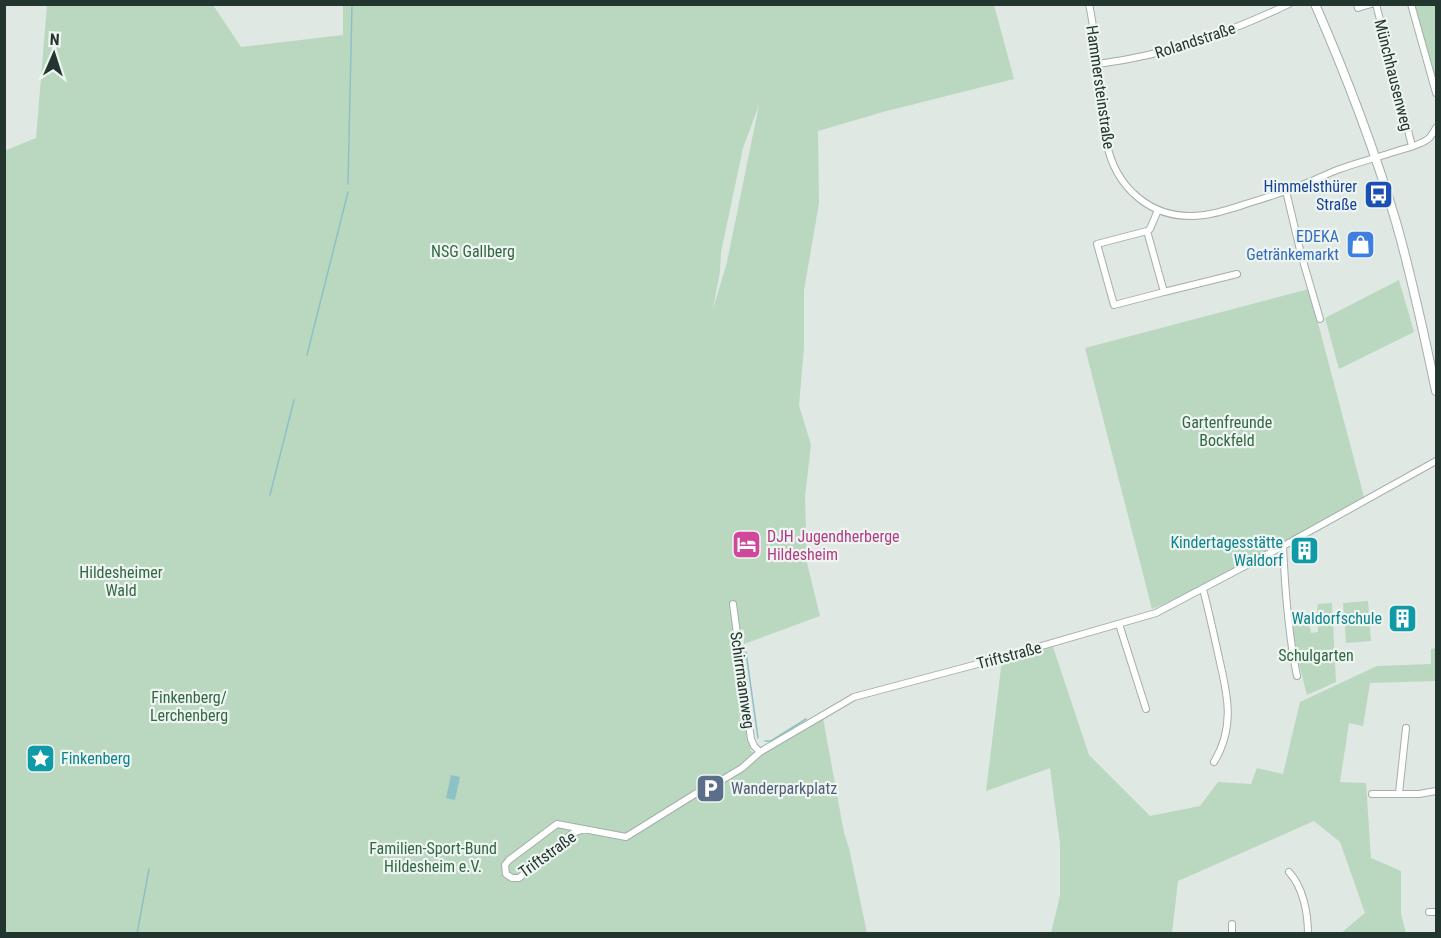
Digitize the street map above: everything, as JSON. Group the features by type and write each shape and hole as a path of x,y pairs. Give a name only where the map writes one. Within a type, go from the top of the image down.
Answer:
{"street":[{"name":"Hammersteinstraße","path":"1089,4 1094,27 1102,117 1112,163 1133,194 1145,203 1166,213 1204,215 1230,210 1286,191 1336,170 1412,146 1428,139 1437,128"},
{"name":"Rolandstraße","path":"1098,64 1125,61 1177,49 1244,25 1289,4"},
{"path":"1314,4 1341,64 1396,224 1437,391"},
{"name":"Münchhausenweg","path":"1357,4 1358,8 1371,4"},
{"name":"Münchhausenweg","path":"1376,4 1412,146"},
{"path":"1411,4 1437,93"},
{"path":"1286,191 1320,319"},
{"path":"1158,210 1148,231 1097,244 1114,305 1237,274"},
{"path":"1148,231 1164,292"},
{"name":"Triftstraße","path":"584,829 573,833 519,878 512,878 506,874 509,860 557,824 584,829 626,837 742,768 760,752 854,697 1156,613 1437,461"},
{"path":"1283,546 1286,614 1297,676"},
{"path":"1203,589 1228,695 1227,732 1222,750 1214,762"},
{"name":"Schirrmannweg","path":"733,604 753,746 760,752"},
{"path":"1119,624 1146,709"},
{"path":"1398,793 1406,728"},
{"path":"1372,794 1419,794 1437,791"},
{"path":"1289,872 1296,879 1304,901 1308,933"},
{"path":"1429,912 1437,912"},
{"path":"1232,924 1232,933"}],"green space":[{"path":"47,5 213,5 241,47 343,35 343,5 994,5 1014,79 818,131 819,203 804,290 804,348 799,405 811,445 805,497 807,563 820,616 744,644 744,630 733,626 751,751 759,756 823,718 844,833 867,933 5,934 4,151 36,138","holes":["759,105 727,262 713,309 721,252 743,148"]},
{"path":"1414,5 1436,5 1436,87"},
{"path":"1399,280 1414,332 1339,369 1325,318"},
{"name":"Gartenfreunde Bockfeld","path":"1309,289 1364,497 1202,588 1152,609 1085,348"},
{"path":"1368,601 1371,641 1346,643 1343,603"},
{"name":"Schulgarten","path":"1332,603 1336,682 1307,695 1291,619 1298,613 1307,614 1311,633 1318,632 1318,604"},
{"path":"1053,647 1089,755 1150,816 1200,806 1218,782 1251,784 1257,768 1283,774 1300,702 1377,666 1431,664 1431,649 1436,648 1436,681 1370,683 1363,726 1349,723 1340,782 1366,783 1371,858 1401,871 1401,914 1406,933 1341,933 1365,913 1340,842 1314,821 1178,881 1172,933 1051,933 1060,896 1060,843 1050,768 986,791 1002,660"}],"water":[{"path":"451,775 460,777 455,800 446,798"}],"waterway":[{"path":"348,184 352,4"},
{"path":"307,355 348,192"},
{"path":"270,495 294,400"},
{"path":"746,652 758,738"},
{"path":"765,741 771,741 806,719"},
{"path":"137,934 149,869"}],"place":[{"name":"Himmelsthürer Straße","path":"1378,195"},
{"name":"EDEKA Getränkemarkt","path":"1360,245"},
{"name":"DJH Jugendherberge Hildesheim","path":"746,545"},
{"name":"Kindertagesstätte Waldorf","path":"1304,551"},
{"name":"Waldorfschule","path":"1403,618"},
{"name":"Finkenberg","path":"40,758"},
{"name":"Wanderparkplatz","path":"710,788"}],"park label":[{"name":"NSG Gallberg","path":"473,251"},
{"name":"Hildesheimer Wald","path":"121,581"},
{"name":"Finkenberg/ Lerchenberg","path":"189,706"},
{"name":"Familien-Sport-Bund Hildesheim e.V.","path":"433,857"}]}
